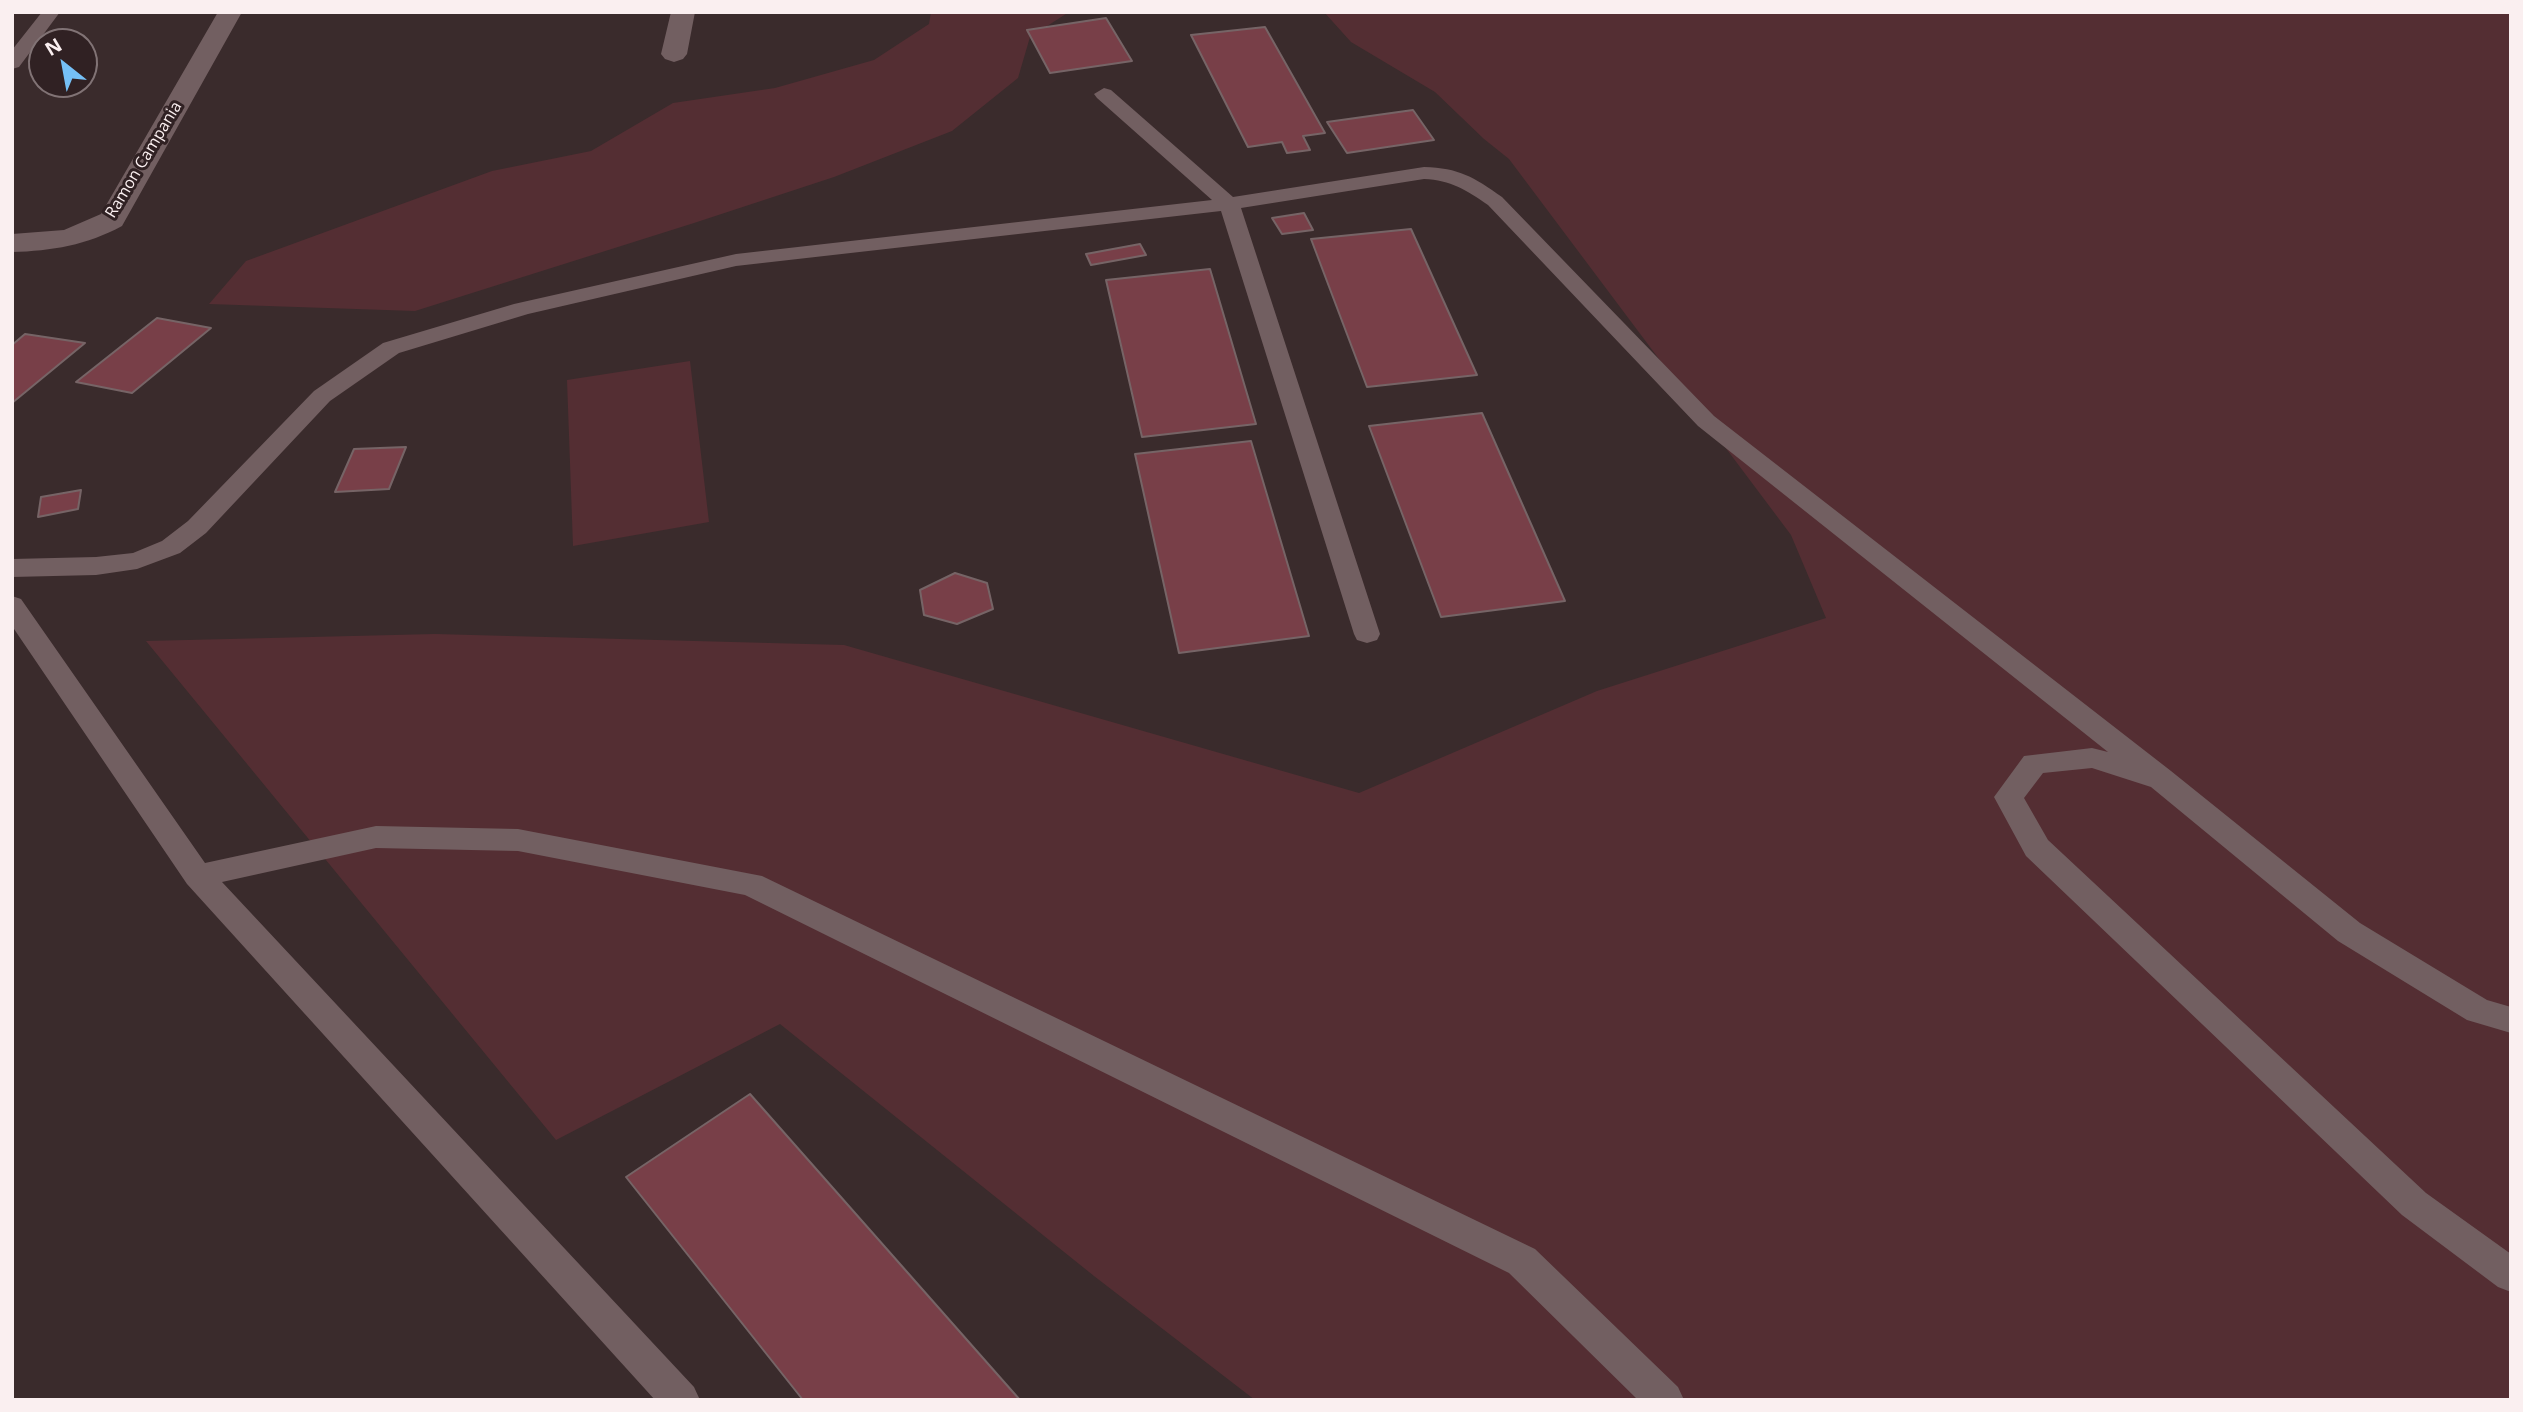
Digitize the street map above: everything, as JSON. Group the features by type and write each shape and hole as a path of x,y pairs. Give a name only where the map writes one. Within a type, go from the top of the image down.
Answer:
{"street":[{"name":"Ramon Campania","path":"12,243 51,243 87,234 112,220 230,12"},
{"path":"674,54 684,12"}],"lane":[{"path":"12,63 51,12"},
{"path":"1104,94 1229,204 1367,634"},
{"path":"12,568 137,561 171,547 197,527 322,396 391,348 522,309 736,260 1229,204 1424,173 1447,174 1467,181 1495,201 1706,421 2161,779 2349,932 2478,1011 2511,1020"},
{"path":"12,605 198,876 681,1400"},
{"path":"2161,779 2092,758 2034,763 2009,797 2037,848 2414,1204 2511,1275"},
{"path":"198,876 376,837 518,840 751,884 1522,1261 1665,1400"}],"shaded area":[{"path":"931,12 1069,12 1030,37 1018,78 952,131 834,177 415,311 209,304 246,261 492,171 591,151 673,103 775,88 874,60 929,24"},
{"path":"1324,12 2511,12 2511,1400 1255,1400 1094,1276 780,1024 556,1140 146,641 435,634 844,645 1359,793 1597,691 1826,618 1791,535 1509,159 1435,92 1351,42"},
{"path":"690,361 709,522 573,546 567,380"}],"building":[{"path":"1106,18 1132,61 1050,73 1027,30"},
{"path":"1265,27 1325,133 1303,136 1310,150 1287,153 1282,142 1248,147 1191,35"},
{"path":"1413,110 1434,140 1347,153 1327,122"},
{"path":"1304,213 1313,230 1282,234 1272,218"},
{"path":"1411,229 1477,375 1367,387 1311,239"},
{"path":"1140,244 1146,255 1091,265 1086,254"},
{"path":"1210,269 1256,424 1142,437 1106,280"},
{"path":"157,318 211,328 132,393 76,382"},
{"path":"25,334 85,343 12,403 12,345"},
{"path":"1482,413 1565,601 1441,617 1369,426"},
{"path":"1251,441 1309,636 1179,653 1135,454"},
{"path":"406,447 389,489 335,492 354,449"},
{"path":"81,490 78,509 38,517 41,497"},
{"path":"955,573 987,583 993,609 957,624 924,615 920,590"},
{"path":"750,1094 1020,1400 803,1400 626,1177"}]}
